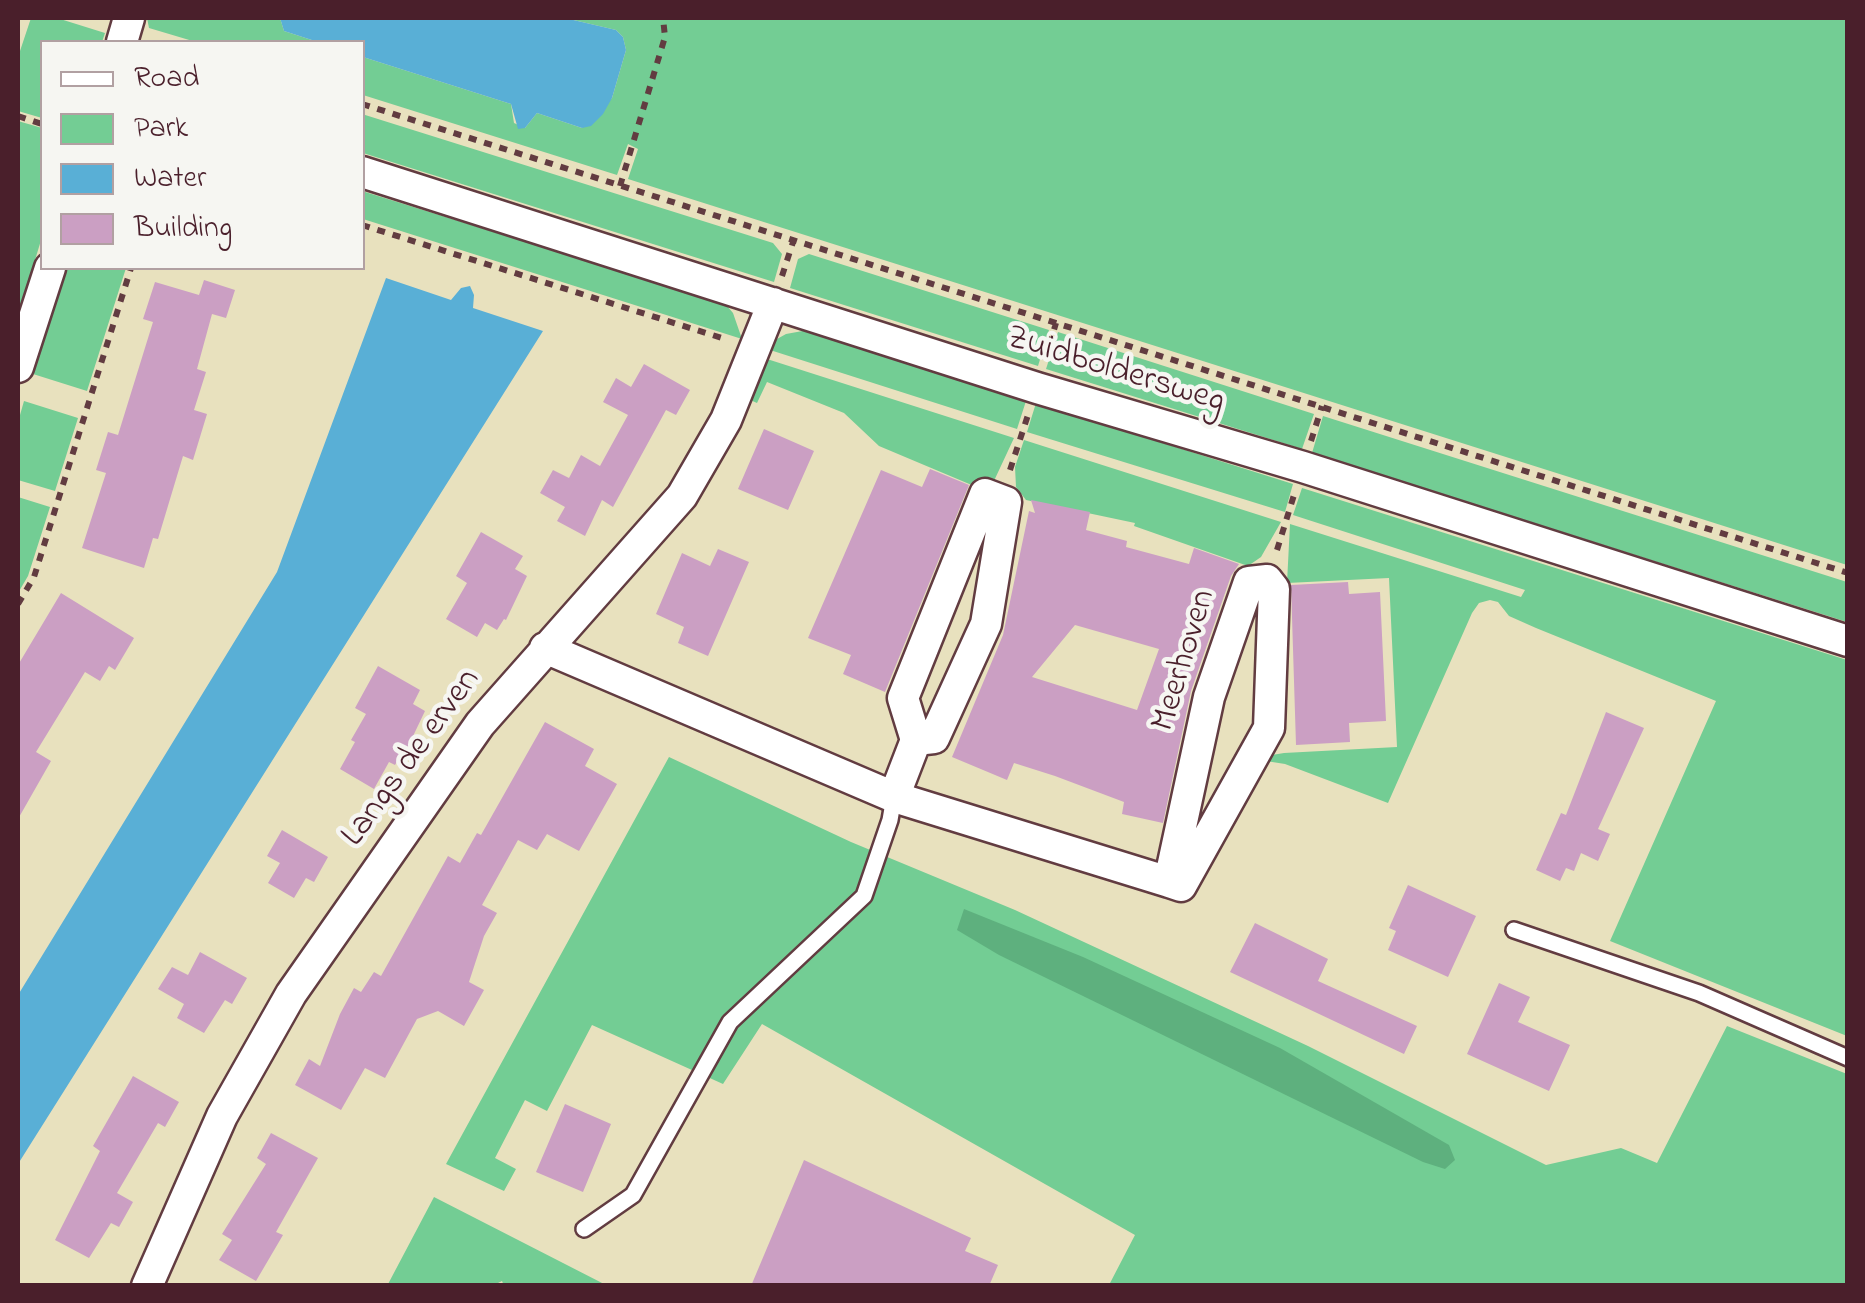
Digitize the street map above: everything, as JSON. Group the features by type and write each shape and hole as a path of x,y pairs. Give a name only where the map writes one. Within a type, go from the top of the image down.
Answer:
{"street":[{"name":"Zuidboldersweg","path":"365,173 1036,388 1321,473 1848,641"},
{"path":"18,367 49,270"},
{"name":"Langs de erven","path":"147,1286 222,1116 291,994 480,724 682,496 726,420 773,303"},
{"path":"894,797 916,740 902,698 985,494 1006,502 986,624 934,738 916,740"},
{"name":"Meerhoven","path":"1267,580 1274,589 1270,728 1181,886 1169,882 1209,697 1249,582 1267,580"},
{"path":"544,648 894,797 1169,882"}],"lane":[{"path":"584,1229 633,1196 730,1022 864,896 894,797"},
{"path":"1514,930 1700,993 1848,1058"}],"path":[{"path":"620,186 665,37 663,18"},
{"path":"365,105 1848,572"},
{"path":"365,225 754,349"},
{"path":"18,604 34,577 130,270"}],"green space":[{"path":"31,18 57,18 105,33 103,40 40,40 40,117 18,111 18,57"},
{"path":"147,18 280,18 284,31 312,40 189,40 149,28"},
{"path":"565,18 1847,18 1847,565 628,179 638,149 628,144 617,175 365,96 365,58 511,104 514,123 525,128 537,113 582,128 612,98 626,50 623,37 616,30"},
{"path":"365,115 773,243 782,254 774,282 365,154"},
{"path":"18,121 40,127 40,244 18,316"},
{"path":"365,192 716,301 733,313 742,339 365,220"},
{"path":"809,254 1049,330 1038,366 790,288 798,259"},
{"path":"66,270 125,270 87,391 33,374"},
{"path":"808,330 1026,401 1017,429 770,350 786,334"},
{"path":"1058,332 1314,414 1302,449 1046,369"},
{"path":"767,359 1014,438 993,483 974,486 879,446 844,413 767,382 757,403 748,399"},
{"path":"24,401 78,418 55,491 18,480 18,422"},
{"path":"1036,403 1293,484 1285,512 1027,432"},
{"path":"1323,416 1847,582 1847,622 1312,453"},
{"path":"1024,440 1281,522 1261,557 1248,566 1134,526 1135,523 1026,500 1016,487 1015,467"},
{"path":"1302,488 1847,660 1847,1036 1610,941 1716,701 1509,616 1498,602 1490,600 1479,603 1472,613 1388,803 1285,764 1266,761 1272,755 1284,753 1397,747 1389,578 1287,583 1290,524 1521,597 1525,590 1293,515"},
{"path":"18,497 50,507 28,576 18,593"},
{"path":"669,757 851,842 1015,910 1308,1046 1546,1165 1621,1148 1657,1163 1727,1026 1847,1074 1847,1285 1109,1285 1135,1235 762,1024 723,1084 592,1025 547,1111 525,1100 495,1158 516,1169 504,1191 446,1164"},
{"path":"964,909 1083,957 1280,1048 1449,1145 1455,1160 1445,1169 1423,1162 999,955 957,930"},
{"path":"434,1197 606,1285 504,1286 502,1281 492,1286 387,1286"}],"water":[{"path":"280,18 565,18 616,30 623,37 626,50 612,98 591,126 582,128 537,113 525,128 518,129 511,104 365,58 365,40 312,40 284,31"},
{"path":"386,278 451,300 461,288 470,286 473,308 543,331 18,1164 18,995 277,572"}],"building":[{"path":"204,280 235,290 226,318 212,314 197,369 206,372 194,410 207,414 193,460 183,456 158,539 153,538 144,568 82,548 106,473 96,470 108,432 118,435 153,322 143,319 155,282 199,295"},
{"path":"644,364 690,390 676,415 666,410 613,507 602,500 585,536 557,521 565,507 540,493 553,470 569,478 581,455 600,466 628,415 603,402 616,378 631,387"},
{"path":"764,429 814,451 788,510 738,489"},
{"path":"930,469 969,485 885,692 843,674 851,655 808,638 881,470 922,487"},
{"path":"1031,500 1090,512 1086,530 1127,541 1126,547 1189,564 1194,548 1239,564 1231,576 1191,691 1163,823 1122,814 1124,802 1014,763 1007,780 952,757 1003,635 1029,511 1035,513","holes":["1075,625 1159,649 1137,710 1032,677"]},
{"path":"481,532 523,556 515,569 527,576 506,620 497,630 485,623 477,637 446,619 467,583 456,576"},
{"path":"718,549 749,562 708,656 678,643 684,627 656,614 682,553 710,566"},
{"path":"1348,582 1349,594 1380,592 1386,721 1349,723 1350,742 1296,745 1291,585"},
{"path":"61,593 134,638 115,670 109,666 100,681 85,672 36,752 51,761 18,819 18,665"},
{"path":"378,666 420,690 413,704 425,711 404,755 395,765 389,762 374,789 340,769 366,714 355,708"},
{"path":"1606,712 1644,728 1598,829 1610,834 1598,861 1581,853 1574,871 1566,868 1560,881 1536,870 1561,813 1566,815"},
{"path":"545,722 594,749 585,766 617,784 579,851 547,834 537,850 518,840 482,905 497,913 484,936 469,982 484,990 464,1026 438,1011 417,1019 385,1078 365,1068 341,1110 295,1085 309,1059 320,1066 354,988 361,992 374,972 381,976 448,856 460,863 477,833 481,835"},
{"path":"282,830 328,857 314,882 306,878 294,898 268,883 280,863 267,856"},
{"path":"1408,885 1476,916 1448,977 1388,950 1396,931 1389,928"},
{"path":"1255,923 1328,959 1318,981 1417,1026 1404,1054 1230,972"},
{"path":"200,952 247,978 232,1004 225,1000 204,1033 177,1018 184,1004 158,989 172,967 188,975"},
{"path":"1499,983 1530,997 1518,1022 1570,1045 1549,1091 1467,1054"},
{"path":"133,1076 179,1102 165,1127 158,1123 117,1193 133,1202 119,1227 111,1223 89,1258 55,1240 100,1151 93,1146"},
{"path":"565,1104 611,1124 583,1192 536,1172"},
{"path":"271,1133 318,1158 276,1232 283,1235 256,1281 219,1260 232,1240 222,1234 266,1164 257,1158"},
{"path":"804,1160 971,1238 965,1251 998,1265 989,1286 751,1286"}]}
